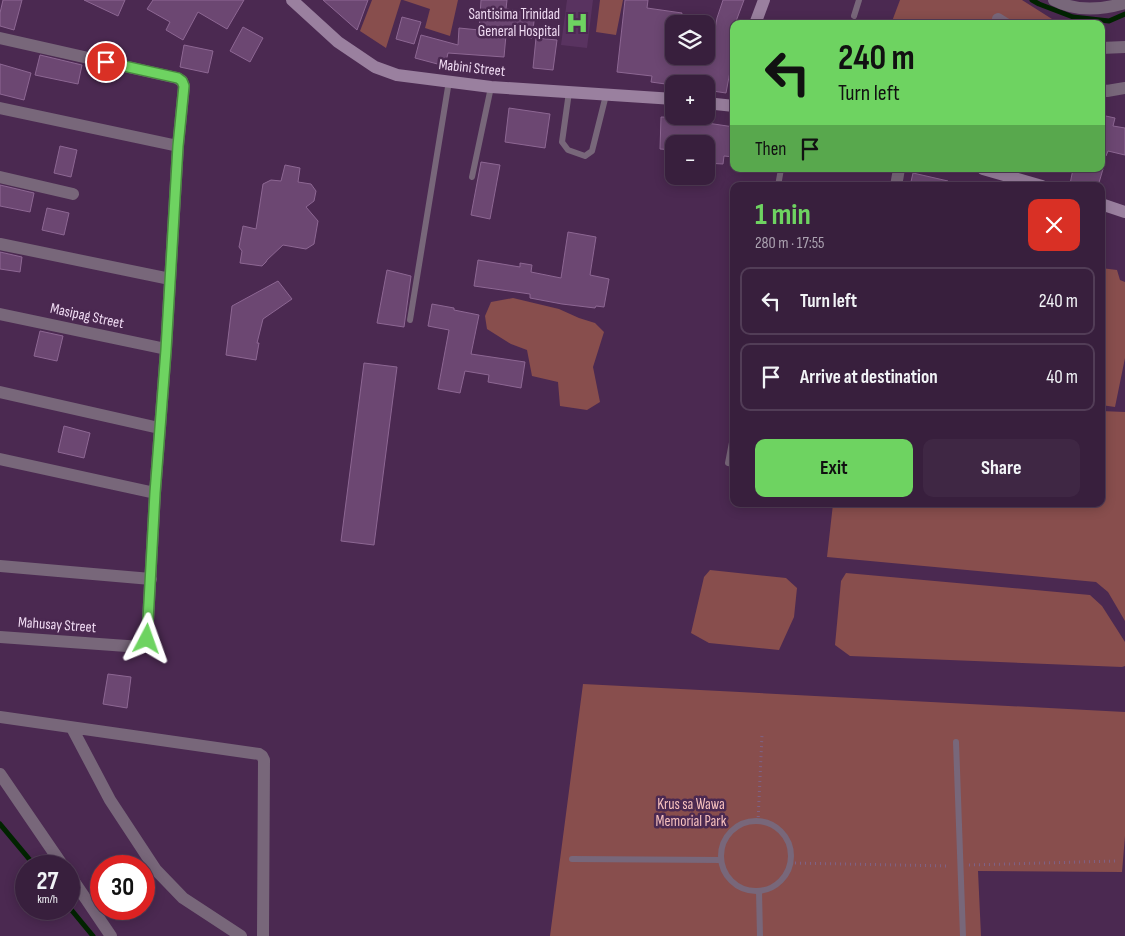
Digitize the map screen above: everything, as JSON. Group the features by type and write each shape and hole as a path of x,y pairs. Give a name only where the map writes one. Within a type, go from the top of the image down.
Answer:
{"main road":[{"name":"Mabini Street","path":"292,0 338,42 375,67 397,76 491,87 665,98"},
{"path":"757,20 764,0"},
{"path":"715,104 730,106"},
{"path":"993,172 1028,182"},
{"path":"1105,205 1125,212"}],"street":[{"path":"1054,0 1062,4 1084,9 1107,8 1125,3"},
{"path":"0,38 178,78 184,86 178,146 166,350 159,428 151,579 0,566"},
{"path":"1105,48 1125,47"},
{"path":"1105,91 1125,88"},
{"path":"0,108 178,146"},
{"path":"0,177 73,194"},
{"path":"0,244 170,279"},
{"name":"Masipag Street","path":"0,314 166,350"},
{"path":"0,392 159,428"},
{"path":"0,459 155,493"},
{"name":"Mahusay Street","path":"0,637 141,647 147,639 151,579"},
{"path":"0,717 259,754 262,756 264,760 263,936"},
{"path":"72,728 110,800 156,870 183,898 240,936"},
{"path":"0,774 55,855"},
{"path":"80,890 111,936"}],"lane":[{"path":"854,16 859,0"},
{"path":"410,320 448,81"},
{"path":"472,177 491,87"},
{"path":"569,92 562,142 568,150 585,156 592,151 606,95"},
{"path":"730,453 728,463 730,463"},
{"path":"956,742 963,936"},
{"path":"752,821 758,822 773,826 782,833 788,842 791,852 786,874 770,888 759,891 748,890 734,883 724,870 721,860 726,838 733,830 742,824 752,821"},
{"path":"572,859 721,860"},
{"path":"759,891 760,936"}],"path":[{"path":"758,822 762,735"}],"shaded area":[{"name":"Santisima Trinidad General Hospital","path":"567,0 593,0 587,48 561,45"}],"green space":[{"path":"372,0 401,0 386,48 360,31"},
{"path":"403,0 458,0 450,36 425,28 430,9"},
{"path":"600,0 623,0 616,35 596,32"},
{"path":"900,0 1022,0 1052,19 1051,20 892,20"},
{"path":"1105,268 1117,270 1120,280 1125,282 1125,358 1115,407 1105,406"},
{"path":"513,298 559,309 595,323 604,332 593,367 600,402 587,410 560,406 558,382 532,376 527,350 511,344 487,329 485,316 491,302"},
{"path":"1105,411 1125,412 1125,621 1108,592 1096,582 827,557 833,507 1105,507"},
{"path":"710,570 786,578 797,588 794,617 779,650 709,643 691,633 704,577"},
{"path":"846,573 1090,595 1102,606 1125,642 1125,666 850,656 835,645 841,581"},
{"name":"Krus sa Wawa Memorial Park","path":"583,684 1125,712 1125,836 1122,872 978,871 981,936 550,936"}],"building":[{"path":"3,0 22,0 14,30 0,26"},
{"path":"84,0 125,0 118,16"},
{"path":"153,0 244,0 227,29 198,12 183,40 166,30 170,22 147,9"},
{"path":"323,0 368,0 357,30"},
{"path":"481,0 507,0 506,9 535,13 532,38 506,35 504,57 448,53 445,66 415,58 421,35 458,45 459,28 479,30"},
{"path":"625,0 648,0 647,8 682,13 682,15 665,15 665,65 715,65 715,29 723,0 744,0 736,20 730,20 730,72 726,93 715,91 715,75 665,75 665,84 651,82 652,76 617,72"},
{"path":"402,17 421,22 414,44 396,39"},
{"path":"243,27 263,38 250,62 230,51"},
{"path":"536,38 557,40 553,70 533,68"},
{"path":"184,45 213,51 208,73 180,67"},
{"path":"40,55 82,65 78,84 35,75"},
{"path":"0,64 31,73 24,100 0,94"},
{"path":"509,108 550,114 545,148 505,142"},
{"path":"1105,116 1115,118 1113,126 1125,128 1125,155 1108,151 1106,156"},
{"path":"661,117 665,117 665,125 715,124 730,126 730,157 724,156 723,164 715,164 715,135 665,135 665,149 660,149"},
{"path":"60,146 77,150 71,177 54,173"},
{"path":"481,162 500,165 490,219 471,215"},
{"path":"285,165 300,168 298,182 311,184 316,191 314,201 306,207 318,221 314,244 306,249 283,245 262,266 240,263 242,251 239,247 243,226 256,229 263,184 271,180 281,181"},
{"path":"1072,172 1102,172 1099,182 1070,182"},
{"path":"913,173 948,181 948,182 911,182"},
{"path":"0,185 34,193 30,212 0,206"},
{"path":"47,208 69,213 64,235 42,230"},
{"path":"568,232 596,237 590,275 609,279 604,307 596,306 595,308 562,304 530,298 530,294 474,286 478,260 520,267 520,263 532,265 531,272 561,278"},
{"path":"0,252 22,257 20,272 0,269"},
{"path":"387,270 411,276 404,327 377,323"},
{"path":"278,281 292,299 263,319 257,343 259,343 256,360 226,355 232,306"},
{"path":"432,304 479,315 471,354 525,362 521,388 488,382 489,375 465,371 460,393 438,389 449,330 428,326"},
{"path":"40,331 63,336 57,361 34,356"},
{"path":"364,363 397,367 374,545 341,541"},
{"path":"64,426 90,433 84,458 58,452"},
{"path":"108,674 131,677 127,708 103,704"}],"waterway":[{"path":"1032,0 1073,17 1100,20"},
{"path":"1105,21 1109,21 1125,14"},
{"path":"0,824 26,855"},
{"path":"80,920 93,936"}],"place":[{"name":"Santisima Trinidad General Hospital","path":"577,23"}],"route":[{"path":"106,62 178,78 184,86 178,146 166,350 159,428 147,639"}]}
